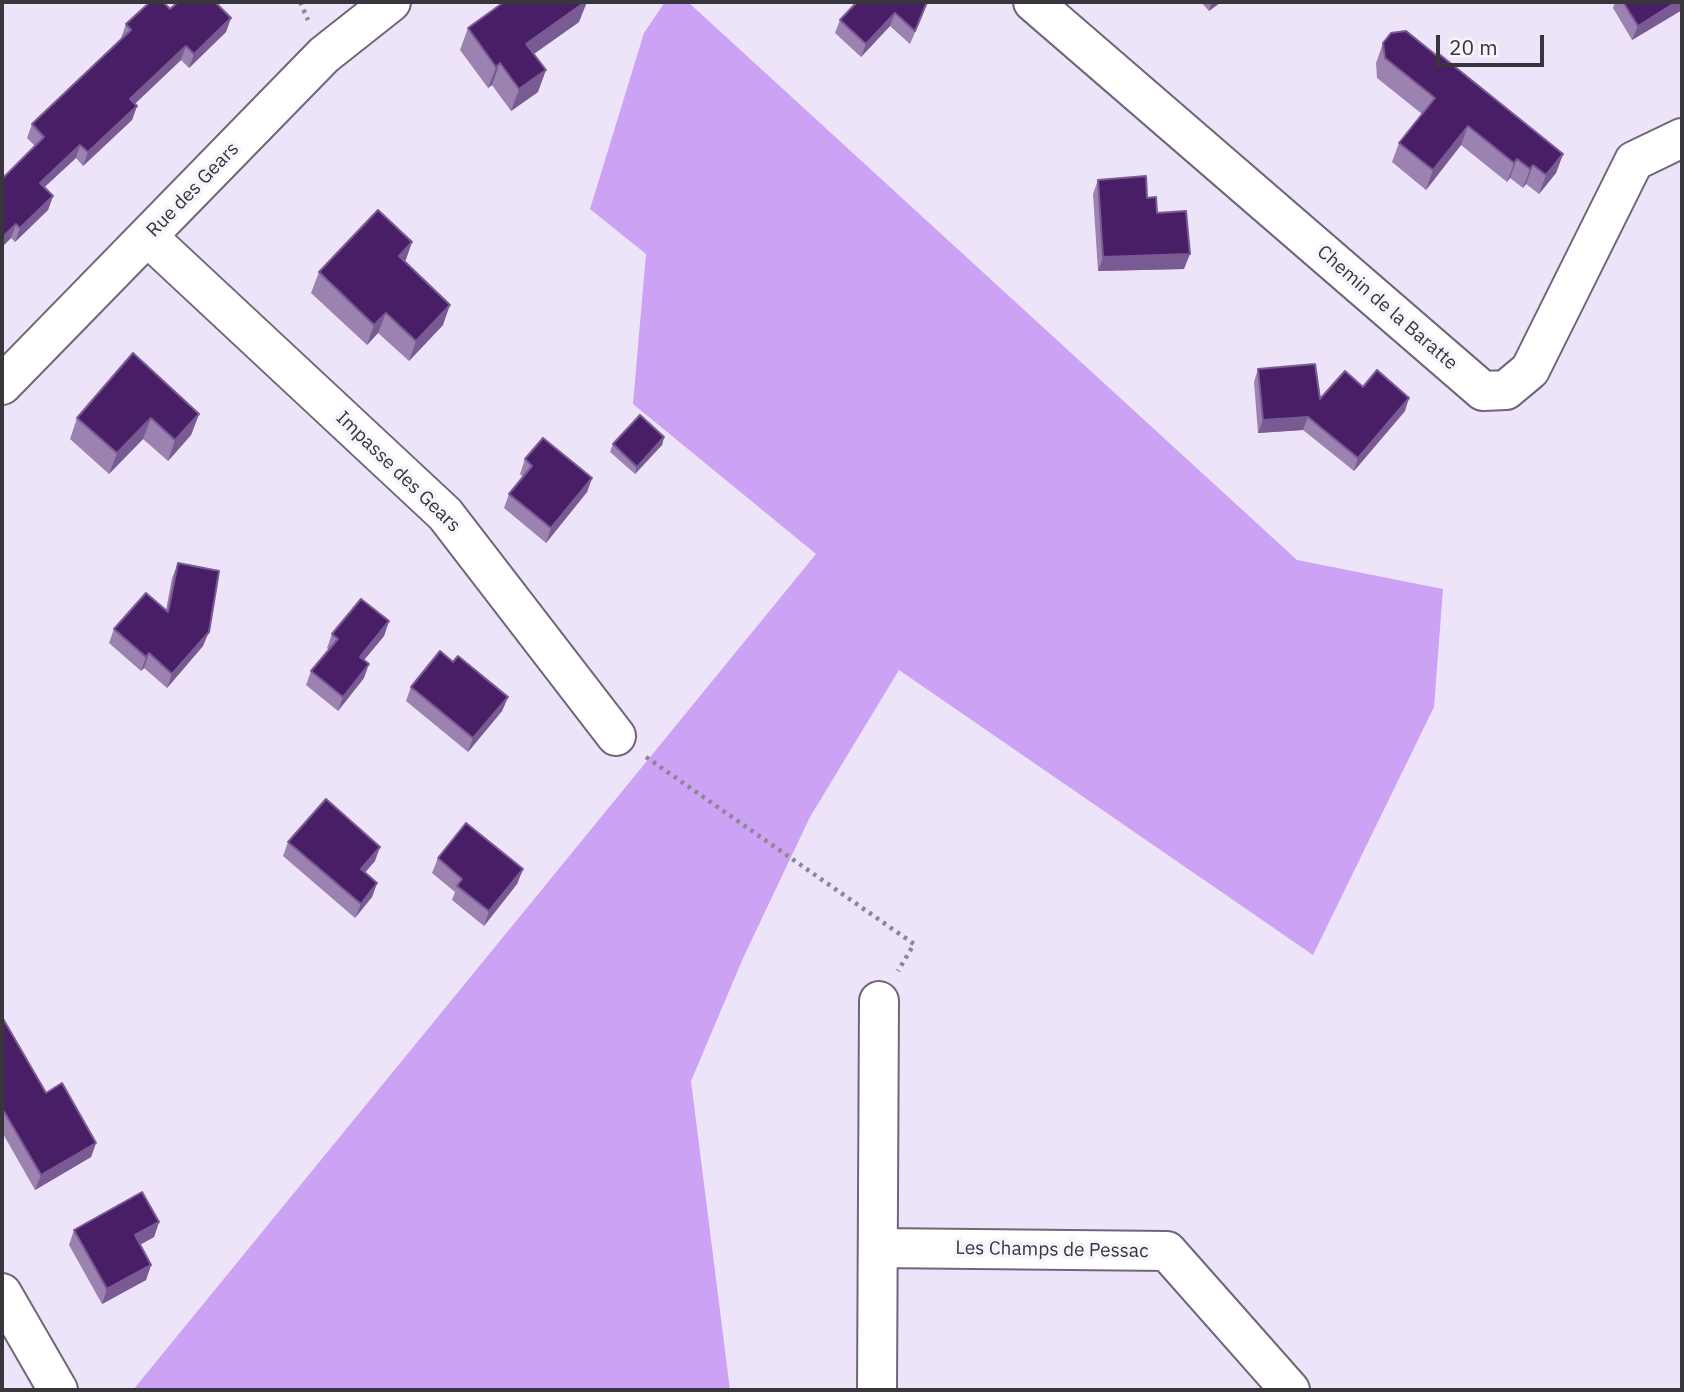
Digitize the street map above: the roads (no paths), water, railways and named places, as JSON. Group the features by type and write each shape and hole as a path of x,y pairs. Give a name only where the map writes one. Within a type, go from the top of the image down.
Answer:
{"street":[{"name":"Rue des Gears","path":"2,385 324,55 391,2"},
{"name":"Chemin de la Baratte","path":"1033,2 1483,391 1506,390 1530,370 1634,161 1682,138"},
{"name":"Impasse des Gears","path":"148,237 445,514 616,736"},
{"path":"877,1390 880,1001"},
{"name":"Les Champs de Pessac","path":"878,1248 1167,1251 1290,1390"},
{"path":"2,1293 58,1390"}]}
